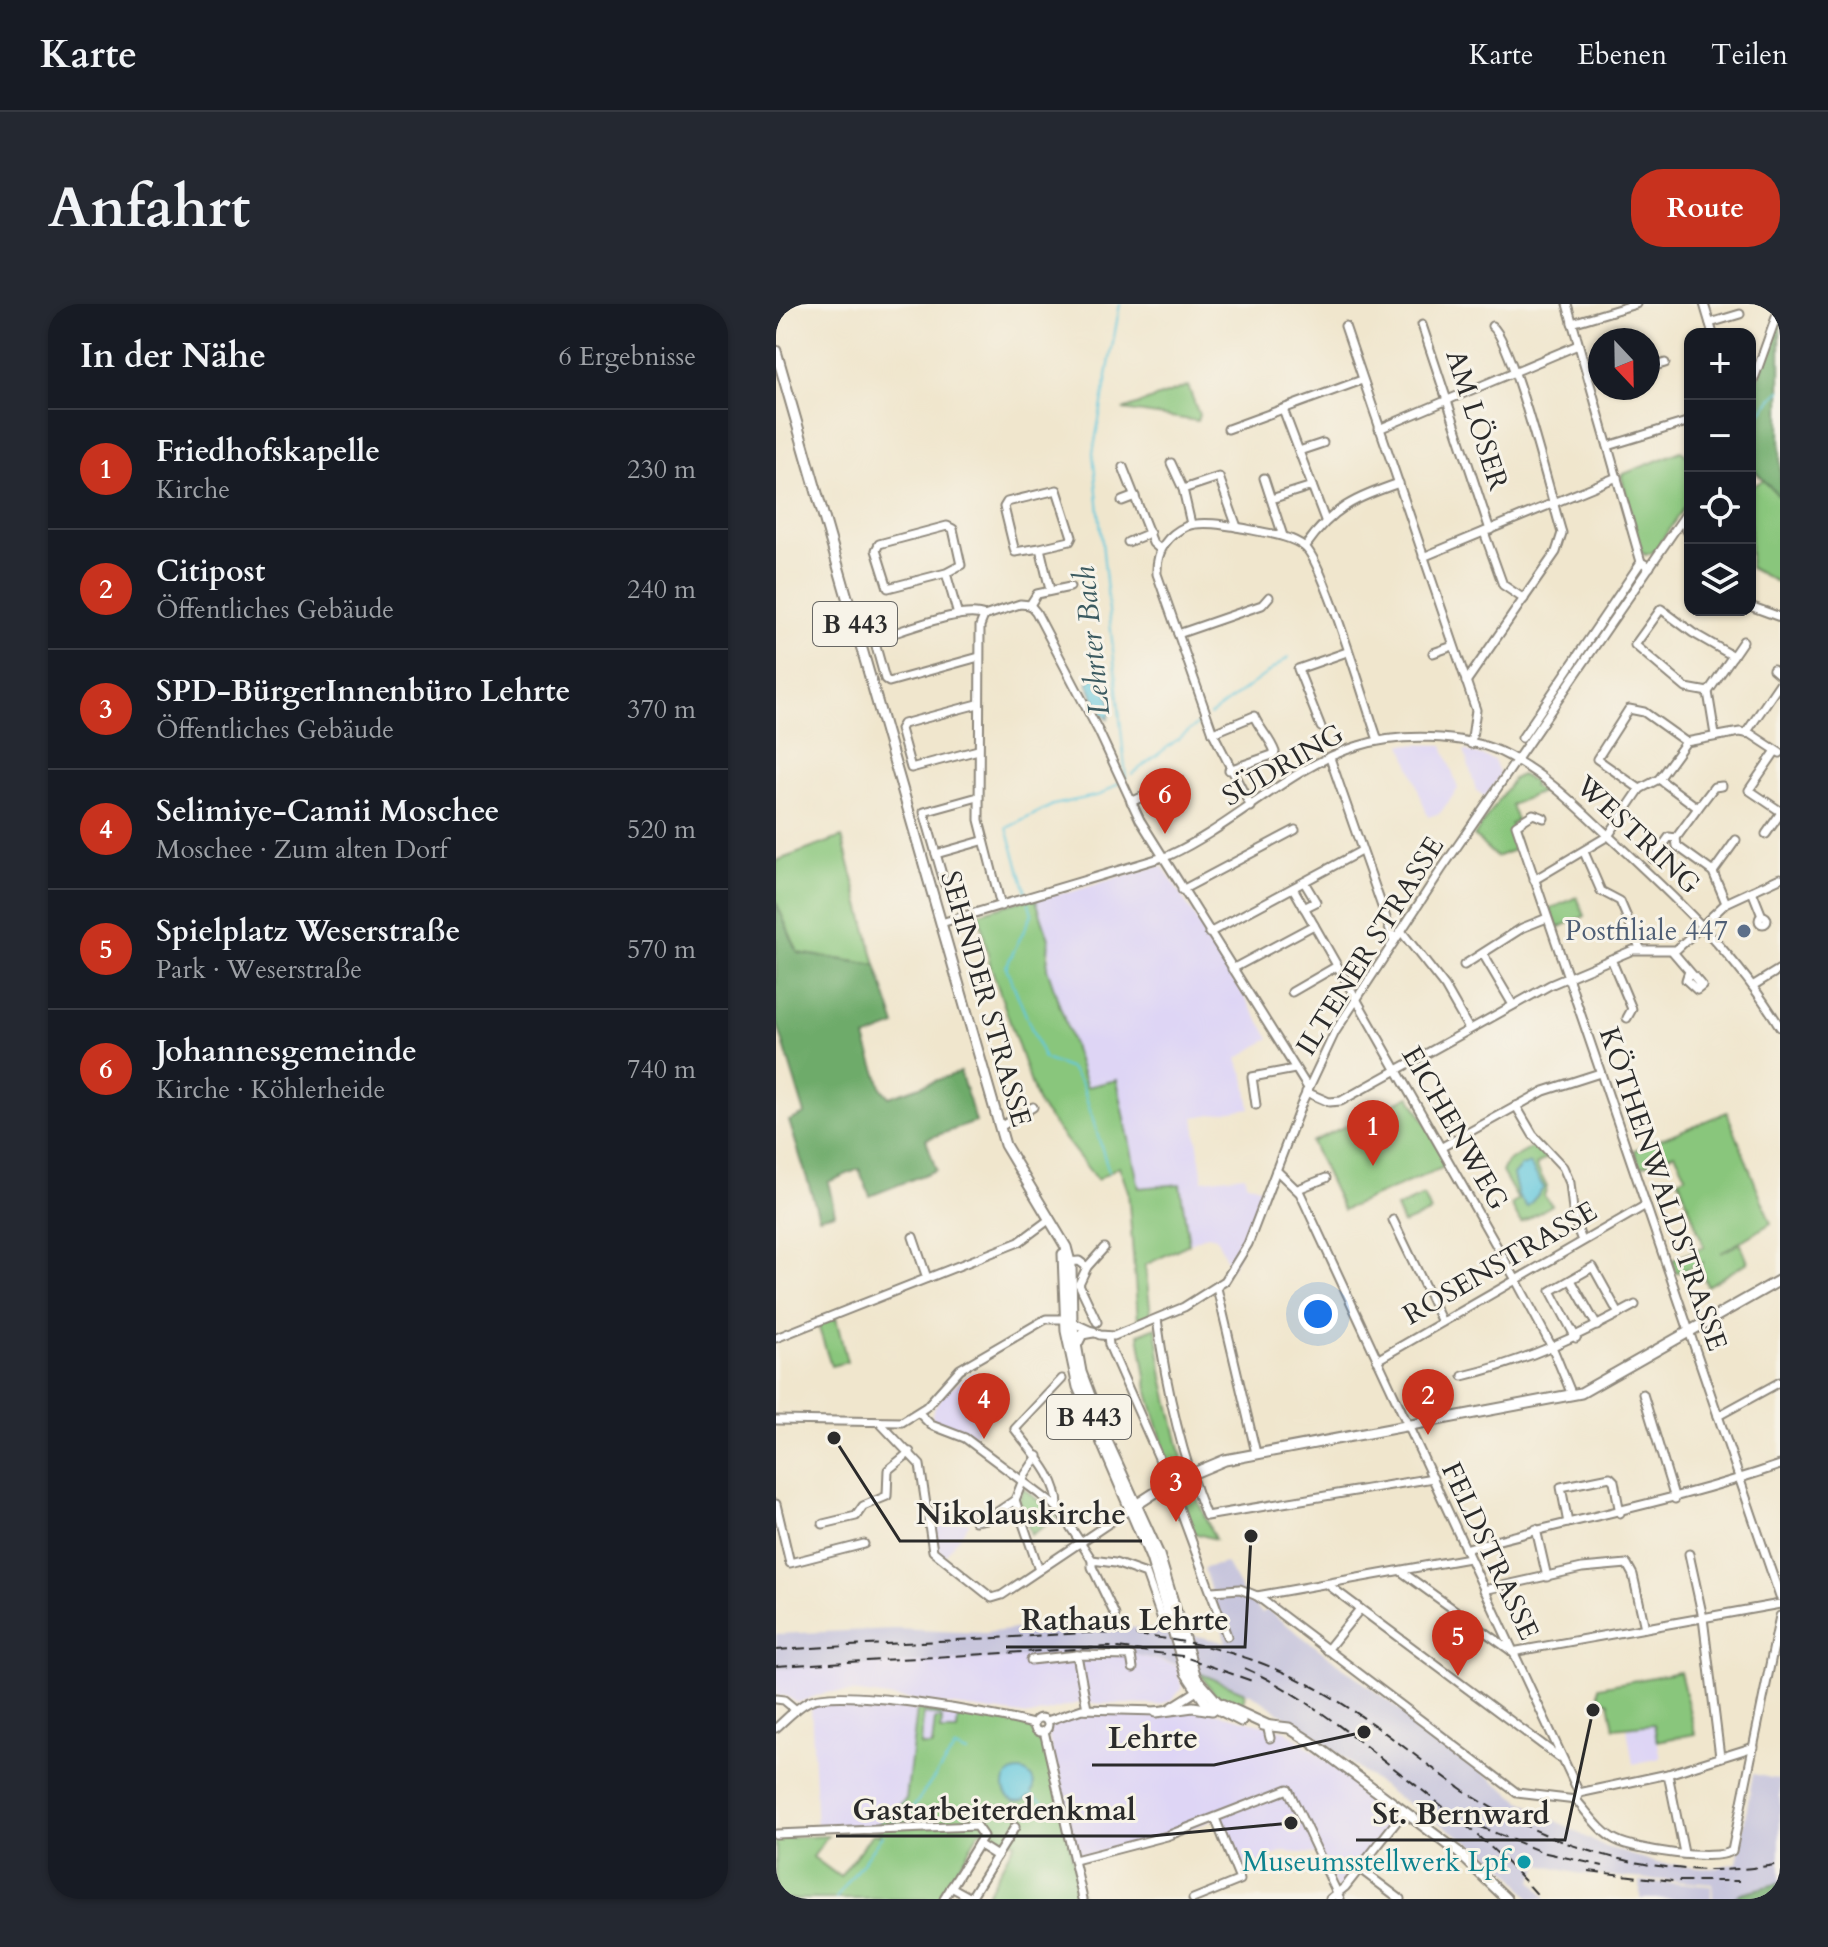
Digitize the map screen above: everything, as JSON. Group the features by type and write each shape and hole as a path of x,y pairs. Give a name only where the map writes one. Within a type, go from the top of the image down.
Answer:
{"main road":[{"name":"SEHNDER STRASSE","path":"776,351 1000,1127 1014,1165 1052,1221 1067,1262 1068,1320"},
{"path":"1133,1506 1170,1483 1225,1460 1572,1395 1689,1334 1780,1280"},
{"name":"B 443","path":"1068,1320 1098,1418 1159,1578 1186,1673 1198,1690 1219,1712 1250,1724 1295,1731 1477,1868 1507,1899"},
{"name":"B 443","path":"1068,1320 1081,1396 1133,1506"},
{"path":"1077,1356 1079,1337 1095,1327"},
{"name":"B 443","path":"1198,1690 1222,1706 1267,1725"},
{"path":"1156,1712 1193,1707 1219,1712"}],"street":[{"path":"1567,304 1588,378"},
{"path":"1572,323 1636,304"},
{"path":"1704,304 1711,328"},
{"path":"1756,373 1780,306"},
{"path":"1710,323 1740,314"},
{"name":"AM LÖSER","path":"1422,325 1448,400 1503,585 1524,599"},
{"path":"1345,326 1476,710 1471,744"},
{"path":"1466,682 1561,542 1562,533 1514,372 1498,331 1492,326"},
{"path":"1379,429 1578,345"},
{"path":"1660,364 1665,363"},
{"path":"1228,429 1362,380"},
{"path":"1594,400 1641,562 1650,567"},
{"path":"1283,409 1325,520"},
{"path":"1608,446 1684,423"},
{"path":"1299,451 1323,443"},
{"path":"1171,463 1183,489 1191,524"},
{"path":"1123,467 1150,533 1160,549"},
{"path":"1183,489 1219,477 1237,527"},
{"path":"1423,557 1617,477"},
{"path":"1264,478 1283,536"},
{"path":"1305,547 1325,520 1348,502 1399,483"},
{"path":"1271,499 1312,486"},
{"path":"1057,490 1072,537 1070,541 1040,548 1015,552 1004,507 1007,502 1057,490"},
{"path":"1122,501 1135,496"},
{"name":"ILTENER STRASSE","path":"1108,1336 1157,1319 1217,1288 1238,1264 1307,1090 1356,999 1684,518"},
{"path":"1682,521 1684,525"},
{"path":"1251,807 1229,770 1213,733 1157,574 1160,549 1178,530 1191,524 1237,527 1283,536 1305,547 1323,580 1378,740"},
{"path":"947,526 953,529 961,565 946,573 888,588 876,550 879,544 947,526"},
{"path":"1128,542 1150,533"},
{"path":"1040,548 1050,590"},
{"path":"1522,738 1641,562"},
{"path":"946,573 958,615"},
{"path":"1030,605 1037,594 1070,587"},
{"path":"1178,634 1262,605 1269,597"},
{"path":"979,657 889,682 885,679 875,643 878,638 958,615 976,612 984,616 1020,604 1030,605"},
{"path":"1030,605 1050,637 1162,858 1307,1090 1329,1102 1341,1101 1513,1005 1568,977 1640,948 1673,952 1689,971"},
{"path":"1756,608 1780,617"},
{"path":"1708,692 1686,688 1635,645 1661,609 1693,633 1733,656"},
{"path":"984,616 979,657 978,797 982,841 1001,906"},
{"path":"1715,735 1708,692 1743,641"},
{"path":"1433,653 1453,646"},
{"path":"1321,727 1298,669 1347,652"},
{"path":"1773,669 1780,675"},
{"path":"1746,733 1780,683"},
{"path":"978,704 903,724 900,729 911,768 978,750"},
{"path":"1640,789 1597,759 1629,709 1644,712 1686,742"},
{"path":"1213,733 1254,716 1259,729 1271,740 1275,752 1272,755 1229,770"},
{"path":"1534,880 1608,836 1640,789 1659,779 1686,742 1715,735 1746,733 1778,752 1749,790 1780,812 1766,834"},
{"name":"SÜDRING","path":"941,923 1162,858 1201,840 1330,758 1378,740 1409,738 1471,744 1493,749 1516,761"},
{"path":"1330,758 1394,941"},
{"name":"WESTRING","path":"1516,761 1563,794 1704,926 1754,985 1780,1027"},
{"path":"1659,779 1698,808"},
{"path":"1131,802 1179,780"},
{"path":"1722,786 1714,787 1676,838 1677,846 1713,872 1726,903"},
{"path":"945,885 924,812 978,797"},
{"name":"KÖTHENWALDSTRASSE","path":"1544,818 1533,814 1516,825 1780,1597"},
{"path":"1182,890 1295,830"},
{"path":"1653,859 1669,837 1676,838"},
{"path":"936,854 982,841"},
{"path":"1713,872 1730,849"},
{"path":"1209,933 1361,851"},
{"path":"1584,852 1601,891 1620,901 1640,948"},
{"path":"1673,952 1726,903 1780,878"},
{"path":"1304,882 1316,902 1304,908"},
{"name":"EICHENWEG","path":"1293,888 1516,1280 1553,1349 1572,1395"},
{"path":"1752,891 1762,916"},
{"path":"1464,965 1522,928 1547,918"},
{"path":"1232,969 1314,925"},
{"path":"1401,931 1445,987 1469,1029"},
{"path":"1483,954 1513,1005"},
{"path":"1611,959 1632,1009 1627,1018"},
{"path":"1292,992 1337,966"},
{"path":"1754,985 1780,969"},
{"path":"1256,1105 1252,1077 1295,1069"},
{"path":"1442,1147 1544,1091 1600,1073"},
{"path":"1516,1106 1533,1135 1563,1167 1570,1183 1574,1219 1582,1241"},
{"path":"1000,1127 1033,1107"},
{"name":"FELDSTRASSE","path":"1276,1170 1298,1189 1578,1796 1618,1842 1684,1853 1726,1855 1732,1851 1754,1747"},
{"path":"1298,1189 1326,1178"},
{"name":"ROSENSTRASSE","path":"1377,1360 1646,1205"},
{"path":"1393,1220 1442,1322"},
{"path":"776,1338 1024,1240 1052,1221"},
{"path":"913,1237 927,1278"},
{"path":"1095,1327 1079,1288 1087,1267 1104,1248"},
{"path":"1067,1262 1087,1267"},
{"path":"1576,1338 1551,1291 1593,1267 1619,1314"},
{"path":"1571,1280 1597,1326"},
{"path":"1217,1288 1256,1453"},
{"path":"1463,1376 1504,1367 1553,1349 1635,1305"},
{"path":"776,1420 902,1422 919,1413 960,1369 999,1350 1035,1324 1051,1318 1095,1327 1108,1336 1170,1483 1227,1636"},
{"path":"1157,1319 1164,1375 1189,1474 1206,1516 1433,1478"},
{"path":"1058,1508 1058,1500 1038,1456 1015,1429 1062,1379"},
{"path":"1718,1416 1780,1382"},
{"path":"1643,1394 1675,1499"},
{"path":"919,1413 931,1425 965,1438 1058,1508 1092,1560 1092,1567 1115,1615"},
{"path":"881,1424 920,1465 928,1538 933,1551 992,1598 1002,1595 1133,1506"},
{"path":"823,1524 856,1516 863,1506 887,1496 888,1470 910,1452"},
{"path":"975,1521 987,1519 1015,1500 1038,1456"},
{"path":"1465,1549 1536,1529 1675,1499 1780,1465"},
{"path":"1568,1523 1561,1487 1610,1477 1614,1481 1620,1513"},
{"path":"1015,1500 1039,1570"},
{"path":"776,1504 790,1563 864,1544"},
{"path":"1536,1529 1547,1577"},
{"path":"1689,1554 1703,1618 1720,1757"},
{"path":"1257,1596 1469,1558"},
{"path":"1092,1560 1115,1563 1146,1574 1164,1625"},
{"path":"1484,1590 1582,1568 1627,1564 1633,1575 1645,1628"},
{"path":"1402,1572 1512,1652 1780,1604"},
{"path":"1327,1584 1561,1759"},
{"path":"1212,1591 1240,1589 1257,1596 1517,1793 1578,1796 1668,1774 1754,1747 1780,1616"},
{"path":"1327,1650 1360,1609"},
{"path":"1031,1660 1077,1655 1131,1656 1133,1668"},
{"path":"1077,1655 1087,1709"},
{"path":"1033,1724 1039,1717 1047,1721 1087,1709 1156,1712 1198,1690"},
{"path":"776,1728 809,1701 833,1696 958,1708 1033,1724 1037,1731 1044,1731"},
{"path":"776,1699 784,1700 796,1710"},
{"path":"1047,1721 1044,1731 1083,1899"},
{"path":"1267,1725 1270,1738"},
{"path":"1668,1774 1684,1853"},
{"path":"1075,1860 1167,1836 1288,1789 1338,1895"},
{"path":"1330,1899 1338,1895 1404,1812"},
{"path":"1193,1899 1240,1880 1215,1818"},
{"path":"776,1834 976,1826 983,1836 944,1899"},
{"path":"953,1888 971,1898 1015,1827"},
{"path":"978,1844 997,1856"},
{"path":"1360,1869 1400,1899"}],"shaded area":[{"path":"1402,744 1443,745 1458,789 1440,813 1428,817"},
{"path":"1464,750 1494,760 1500,775 1485,797 1476,790"},
{"path":"1159,866 1164,868 1270,1038 1237,1059 1245,1077 1250,1108 1194,1117 1203,1180 1245,1175 1246,1182 1265,1190 1231,1270 1216,1237 1206,1235 1189,1244 1180,1184 1139,1189 1117,1080 1087,1087 1047,968 1050,953 1035,897 1071,892"},
{"path":"974,1371 994,1398 984,1406 989,1418 970,1439 933,1421 932,1413 942,1395"},
{"path":"941,1511 947,1522 970,1522 944,1557 933,1540 932,1512"},
{"path":"1226,1563 1244,1595 1262,1613 1267,1610 1521,1801 1600,1845 1657,1863 1712,1868 1737,1863 1753,1774 1780,1780 1780,1883 1741,1893 1733,1899 1713,1899 1712,1884 1581,1874 1540,1865 1532,1881 1546,1899 1530,1899 1511,1874 1487,1853 1391,1793 1253,1695 1177,1664 1132,1654 1075,1652 1002,1659 776,1669 776,1634 894,1629 985,1633 1045,1625 1109,1626 1167,1630 1226,1642 1204,1568"},
{"path":"1075,1652 1132,1654 1177,1665 1182,1689 1171,1700 1159,1705 1079,1703 1030,1716 859,1693 827,1692 797,1703 786,1696 776,1696 776,1669"},
{"path":"829,1701 917,1710 906,1799 875,1827 817,1829 811,1705"},
{"path":"1188,1706 1285,1730 1390,1808 1383,1818 1390,1824 1346,1885 1337,1890 1320,1854 1283,1852 1241,1871 1218,1818 1169,1836 1072,1858 1048,1733 1050,1722 1088,1711 1143,1716"},
{"path":"943,1713 958,1715 958,1731 940,1731 932,1746 920,1746 923,1714 942,1716"},
{"path":"1654,1724 1661,1758 1633,1764 1627,1728"},
{"path":"1640,1881 1711,1886 1711,1899 1640,1899"}],"green space":[{"path":"1780,314 1780,497 1756,472 1756,383"},
{"path":"1188,386 1199,415 1197,421 1123,410"},
{"path":"1681,451 1684,453 1684,507 1654,552 1645,555 1641,551 1621,475"},
{"path":"1763,480 1780,497 1780,584 1756,571 1756,484"},
{"path":"1521,775 1534,782 1532,786 1541,792 1511,805 1517,820 1511,824 1519,848 1496,857 1474,836 1513,779"},
{"path":"842,837 876,965 798,953 776,902 776,861"},
{"path":"1035,897 1049,939 1047,968 1087,1087 1117,1080 1139,1188 1180,1184 1189,1244 1145,1265 1151,1314 1138,1320 1128,1191 1119,1166 1097,1180 1038,1104 990,964 979,913"},
{"path":"1577,897 1585,916 1558,928 1550,909"},
{"path":"776,902 798,953 876,965 896,1026 865,1038 882,1089 889,1097 960,1072 976,1122 926,1139 936,1170 870,1196 859,1169 828,1182 835,1213 819,1217 789,1121 805,1114 776,1019"},
{"path":"1410,1096 1449,1165 1343,1210 1311,1142"},
{"path":"1727,1112 1771,1223 1721,1253 1740,1243 1748,1262 1707,1286 1700,1265 1704,1262 1676,1273 1672,1260 1704,1247 1679,1180 1686,1175 1675,1153 1640,1167 1634,1150"},
{"path":"1537,1145 1550,1156 1536,1165 1547,1187 1544,1196 1552,1205 1521,1223 1511,1205 1518,1200 1502,1172 1507,1162"},
{"path":"1424,1196 1431,1212 1403,1224 1396,1208"},
{"path":"836,1318 847,1362 831,1366 818,1325"},
{"path":"1156,1327 1163,1377 1184,1467 1171,1474 1158,1446 1163,1444 1149,1396 1139,1334"},
{"path":"1189,1481 1215,1539 1190,1532 1173,1488"},
{"path":"1023,1488 1058,1517 1031,1535 1019,1500"},
{"path":"1680,1672 1695,1734 1657,1741 1654,1724 1614,1728 1609,1702 1599,1698 1599,1687"},
{"path":"1199,1673 1245,1692 1242,1712 1214,1693"},
{"path":"917,1710 943,1713 942,1716 923,1714 921,1746 932,1746 935,1719 942,1719 941,1731 957,1731 958,1715 1017,1723 1044,1735 1082,1899 984,1899 1015,1842 980,1831 939,1899 776,1899 776,1838 828,1836 813,1857 840,1877 872,1834 880,1834 875,1827 906,1799"},
{"path":"1780,1883 1780,1899 1733,1899 1741,1893"}],"water":[{"path":"1103,676 1112,708 1108,719 1099,711 1088,683 1092,678"},
{"path":"1530,1164 1544,1188 1527,1207 1518,1196 1513,1175 1521,1166"},
{"path":"1019,1771 1025,1772 1033,1780 1033,1792 1025,1800 1019,1801 1013,1800 1005,1792 1004,1786 1005,1780 1013,1772"}],"waterway":[{"name":"Lehrter Bach","path":"1120,304 1093,453 1126,778"},
{"path":"1756,418 1780,390"},
{"path":"1210,715 1289,657"},
{"path":"1132,774 1202,721"},
{"name":"Lehrter Bach","path":"1026,892 1007,828 1053,805 1100,795 1120,782"},
{"name":"Lehrter Bach","path":"1029,903 1032,914 1006,967 1044,1059 1071,1069 1082,1084 1109,1172"},
{"name":"Lehrter Bach","path":"892,1823 910,1812 955,1748 967,1753"},
{"path":"1031,1794 1048,1805"},
{"name":"Lehrter Bach","path":"836,1899 882,1835"}],"railway":[{"path":"776,1650 1085,1633 1143,1636 1200,1645 1255,1661 1308,1684 1349,1708 1463,1790 1499,1812 1575,1846 1655,1866 1697,1870 1780,1864"},
{"path":"776,1666 1110,1647 1182,1656 1252,1681"},
{"path":"1244,1668 1300,1698 1369,1749 1486,1843 1541,1899"},
{"path":"1478,1826 1542,1852 1603,1866"},
{"path":"1589,1871 1673,1881 1740,1881"}],"place":[{"name":"Johannesgemeinde","path":"1165,834"},
{"name":"Postfiliale 447","path":"1744,931"},
{"name":"Friedhofskapelle","path":"1373,1166"},
{"name":"Citipost","path":"1428,1435"},
{"name":"Nikolauskirche","path":"834,1438"},
{"name":"Selimiye-Camii Moschee","path":"984,1439"},
{"name":"SPD-BürgerInnenbüro Lehrte","path":"1176,1522"},
{"name":"Rathaus Lehrte","path":"1251,1536"},
{"name":"Spielplatz Weserstraße","path":"1458,1676"},
{"name":"St. Bernward","path":"1593,1710"},
{"name":"Lehrte","path":"1364,1732"},
{"name":"Gastarbeiterdenkmal","path":"1291,1823"},
{"name":"Museumsstellwerk Lpf","path":"1524,1862"}]}
